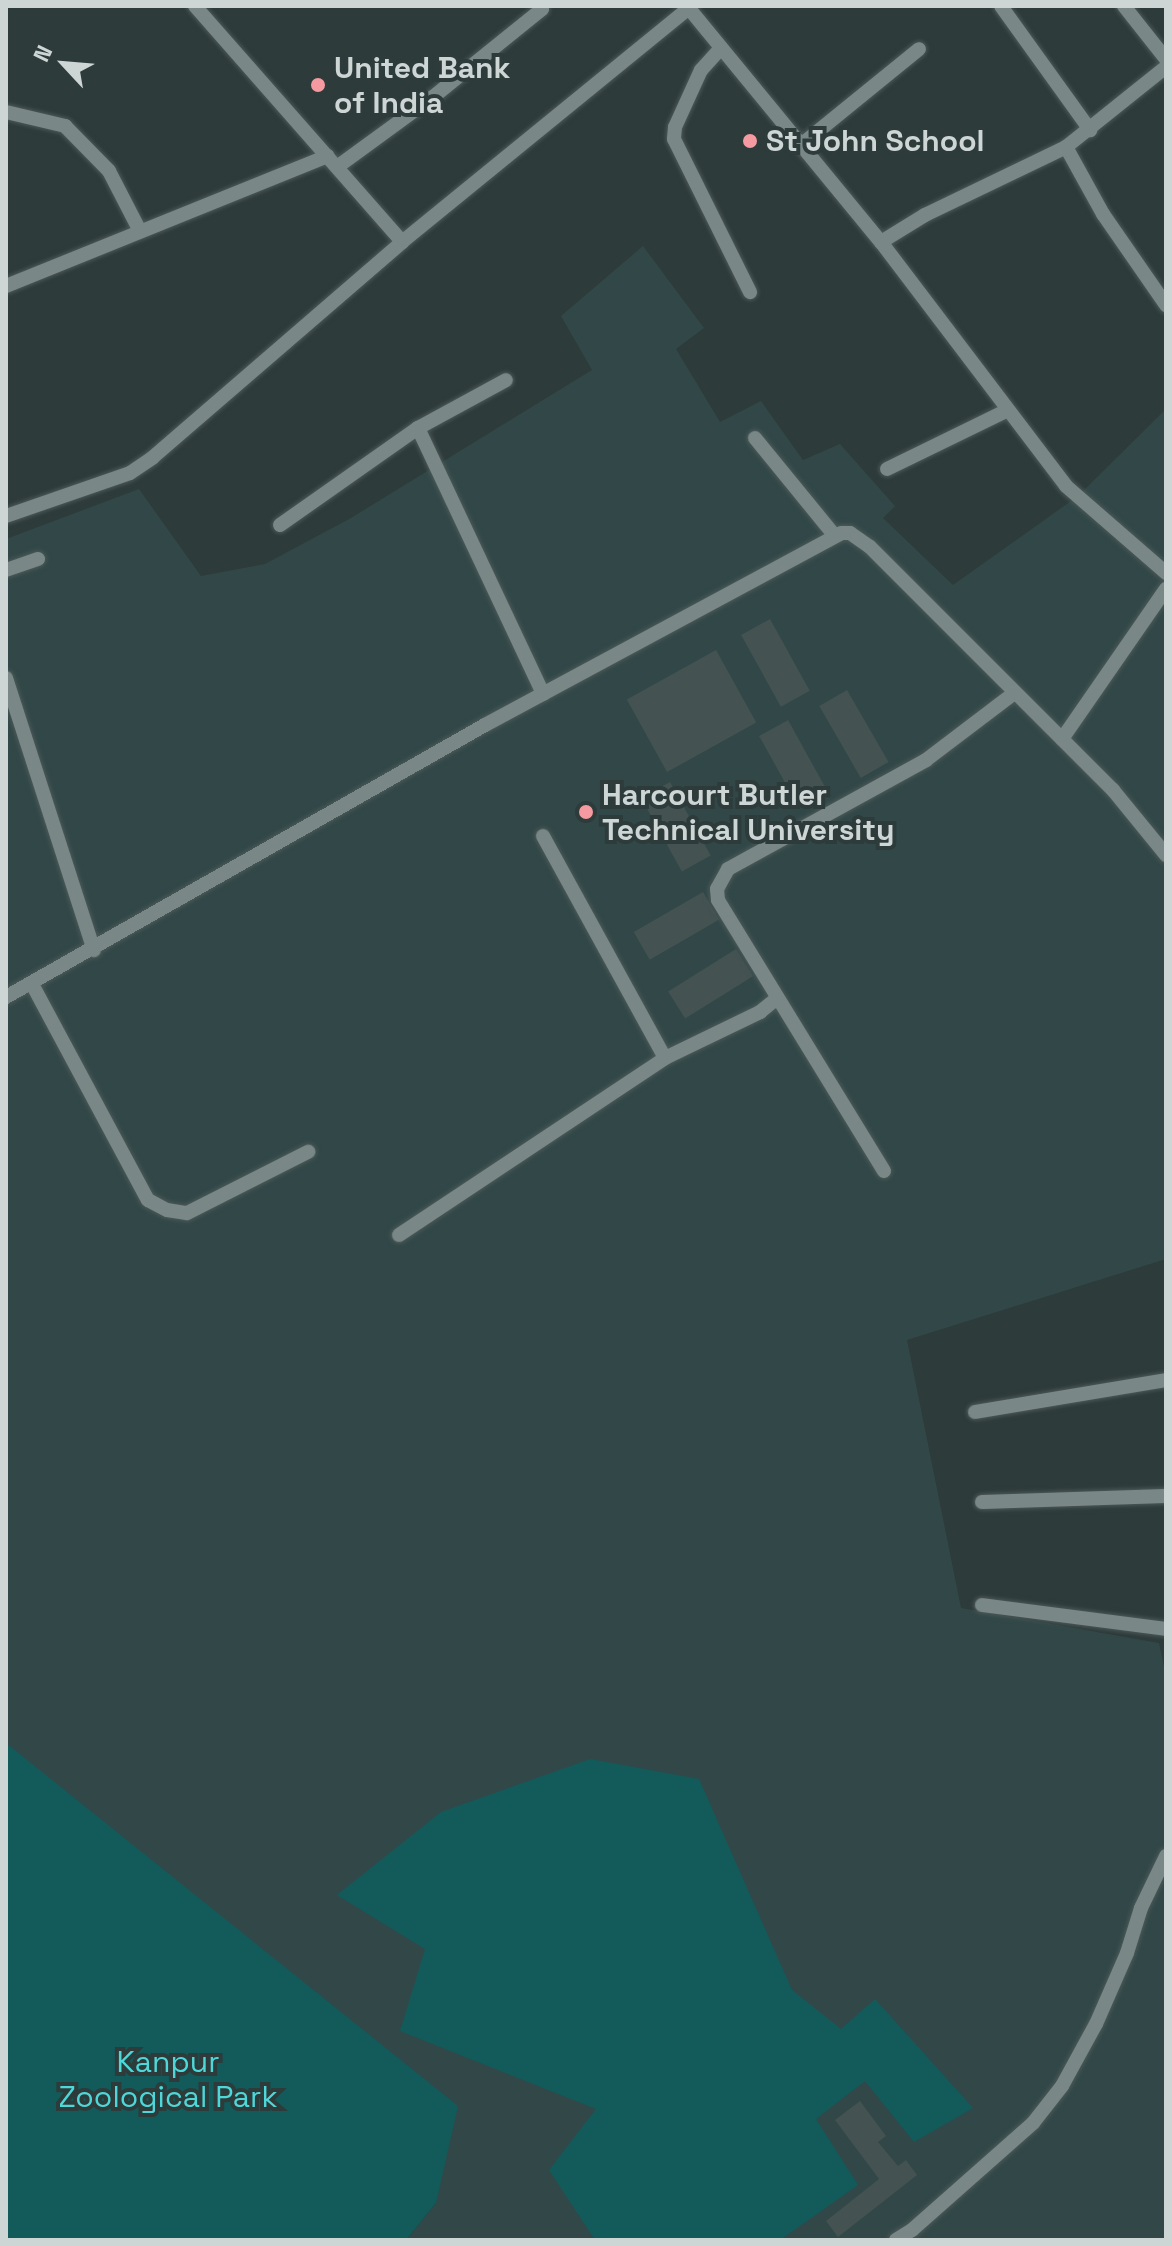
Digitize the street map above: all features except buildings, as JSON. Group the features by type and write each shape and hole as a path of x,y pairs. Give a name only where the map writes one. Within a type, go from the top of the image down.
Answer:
{"street":[{"path":"195,6 402,242"},
{"path":"6,286 140,231 333,162 433,97 542,9 540,6"},
{"path":"1001,6 1090,130"},
{"path":"1124,6 1166,59"},
{"path":"6,516 130,473 141,465 402,242 689,7 881,242 1006,411 1066,486 1166,573"},
{"path":"721,48 701,70 675,127 674,139 750,292"},
{"path":"801,145 919,49"},
{"path":"881,242 925,215 1066,147 1166,67"},
{"path":"6,112 65,126 109,171 140,231"},
{"path":"1066,147 1103,214 1166,305"},
{"path":"280,525 418,428 506,380"},
{"path":"887,469 1006,411"},
{"path":"418,428 543,694"},
{"path":"755,438 834,535"},
{"path":"6,997 543,694 834,535 850,533 870,547 1013,694 1113,790 1166,855"},
{"path":"6,570 38,559"},
{"path":"1062,739 1166,589"},
{"path":"6,678 94,950"},
{"path":"884,1171 718,900 717,889 722,875 926,760 1013,694"},
{"path":"543,836 665,1058"},
{"path":"32,984 148,1200 167,1210 187,1213 308,1152"},
{"path":"399,1235 665,1058 760,1012 777,998"},
{"path":"975,1412 1166,1380"},
{"path":"982,1502 1166,1496"},
{"path":"982,1605 1166,1629"},
{"path":"896,2240 912,2230 1033,2123 1062,2086 1096,2024 1127,1953 1141,1908 1166,1856"}],"shaded area":[{"path":"643,246 704,328 676,349 720,422 761,401 803,460 840,444 895,506 883,518 953,585 1078,496 1166,409 1166,1259 907,1340 961,1608 1159,1643 1166,1676 1166,2240 406,2240 436,2203 6,1743 6,539 139,489 201,576 265,564 351,518 592,370 561,316"}],"green space":[{"name":"Kanpur Zoological Park","path":"6,1743 458,2106 436,2203 406,2240 6,2240"},
{"path":"590,1759 699,1779 792,1990 841,2029 875,1999 973,2108 914,2142 865,2081 816,2119 858,2185 780,2240 595,2240 549,2170 596,2109 400,2031 425,1949 337,1895 441,1812"}],"place":[{"name":"United Bank of India","path":"318,85"},
{"name":"St John School","path":"750,141"},
{"name":"Harcourt Butler Technical University","path":"586,812"}]}
